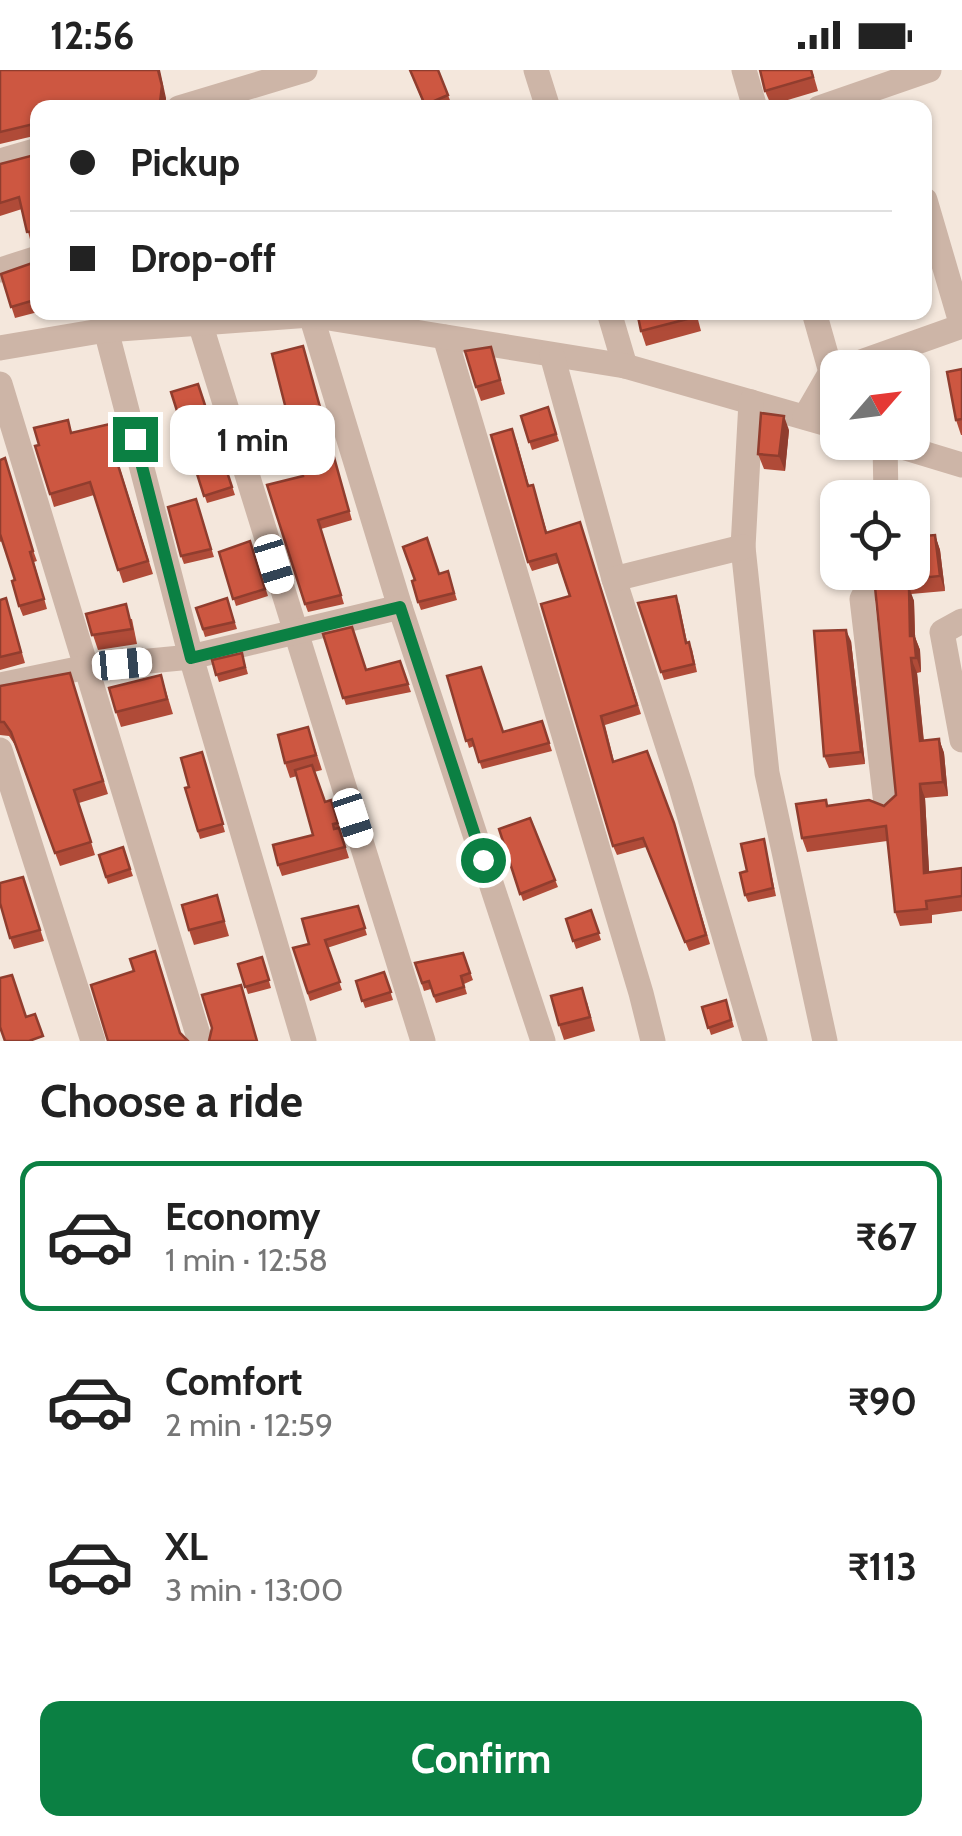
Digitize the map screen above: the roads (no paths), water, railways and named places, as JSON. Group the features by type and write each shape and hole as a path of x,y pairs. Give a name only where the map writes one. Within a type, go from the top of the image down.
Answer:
{"street":[{"path":"207,100 305,70"},
{"path":"536,70 545,100"},
{"path":"744,70 753,100"},
{"path":"847,100 892,87 928,70"},
{"path":"0,161 30,152"},
{"path":"894,350 962,326 932,224"},
{"path":"0,270 30,261"},
{"path":"0,348 106,330 237,320"},
{"path":"312,320 400,607 542,1041"},
{"path":"345,320 625,366 820,422"},
{"path":"611,320 625,366"},
{"path":"817,320 830,350"},
{"path":"200,323 423,1041"},
{"path":"106,330 191,658 304,1041"},
{"path":"445,337 642,993 653,1041"},
{"path":"552,356 614,579 755,1041"},
{"path":"0,384 200,1041"},
{"path":"805,417 820,396"},
{"path":"751,402 743,547 766,773 825,1041"},
{"path":"930,455 962,465"},
{"path":"614,579 743,547"},
{"path":"867,590 862,599 886,804"},
{"path":"0,685 87,667 191,658 400,607"},
{"path":"962,621 942,632 962,740"},
{"path":"0,750 93,1041"}]}
